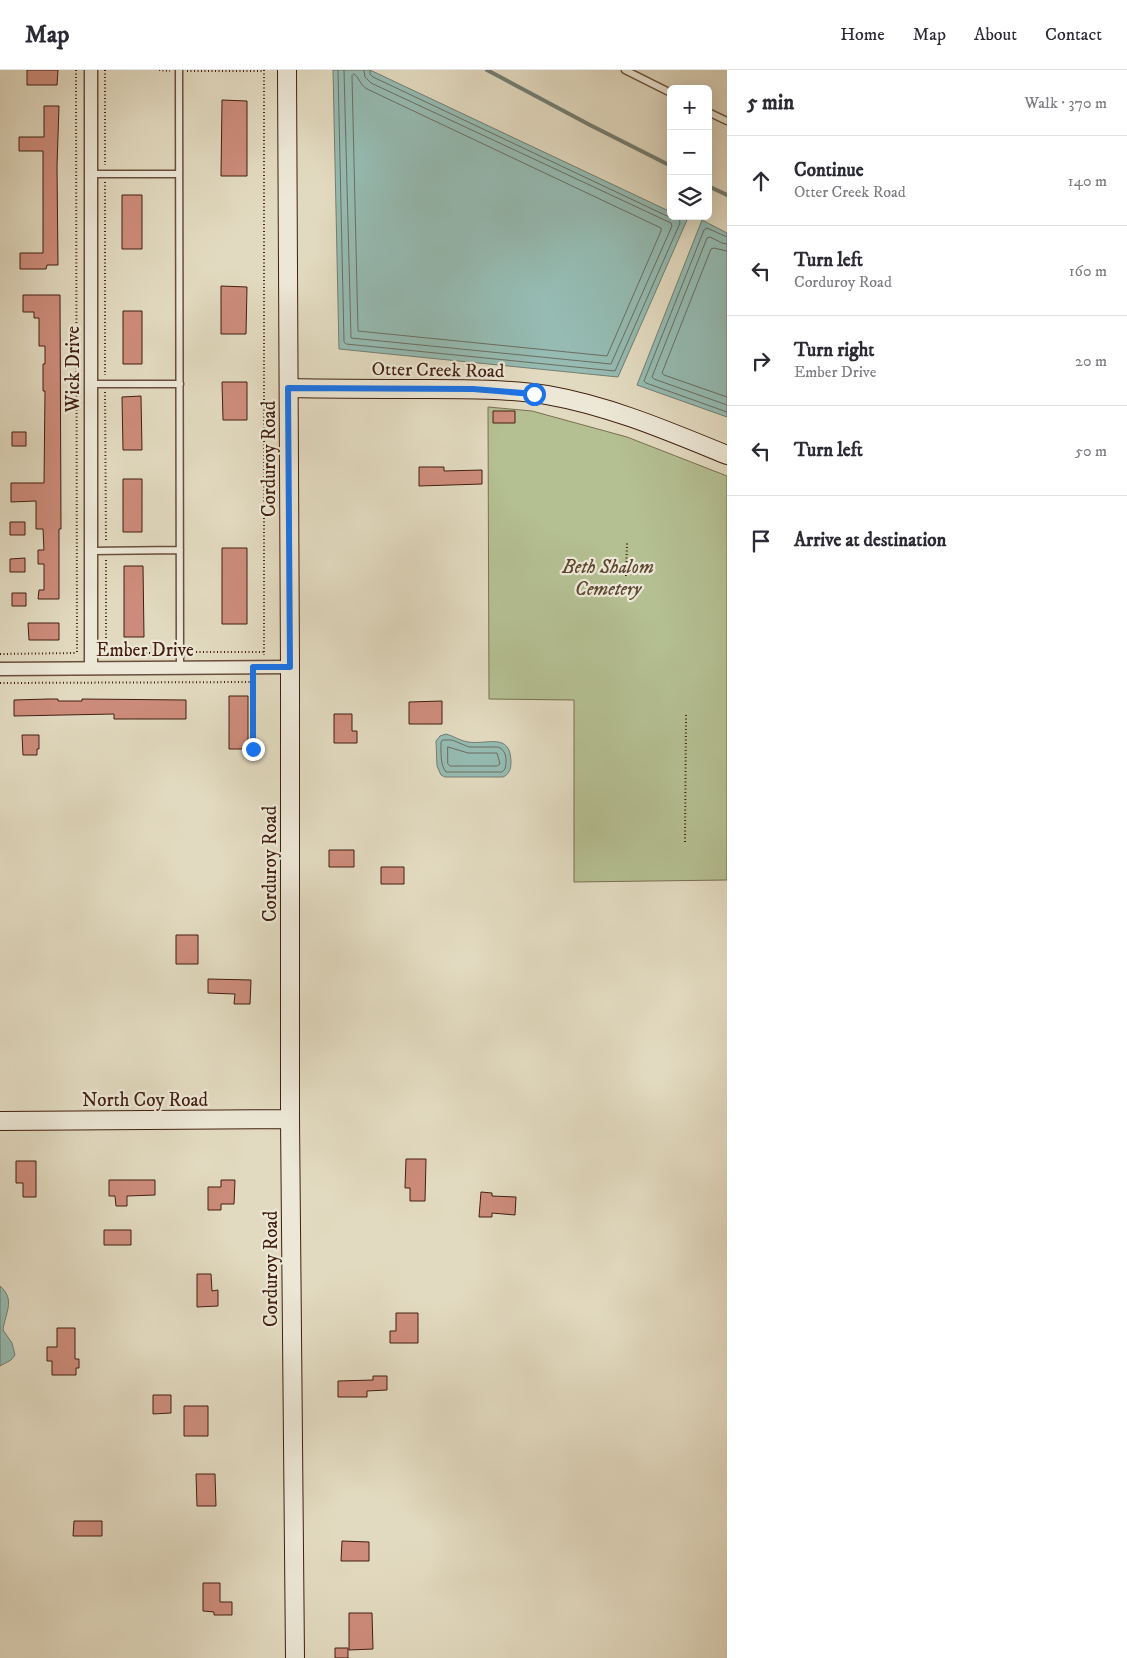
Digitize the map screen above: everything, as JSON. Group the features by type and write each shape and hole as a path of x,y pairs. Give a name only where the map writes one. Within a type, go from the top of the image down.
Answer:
{"street":[{"name":"Wick Drive","path":"90,70 91,668"},
{"name":"Corduroy Road","path":"287,70 290,1119 295,1658"},
{"name":"Otter Creek Road","path":"288,388 473,389 546,395 593,405 629,416 727,455"},
{"name":"Ember Drive","path":"0,668 290,667"},
{"name":"North Coy Road","path":"0,1121 290,1119"}],"lane":[{"path":"179,70 180,668"},
{"path":"625,70 667,91"},
{"path":"712,114 727,121"},
{"path":"91,174 179,174"},
{"path":"91,384 180,384"},
{"path":"91,551 180,550"}],"path":[{"path":"76,70 77,653"},
{"path":"160,70 264,70 259,667 253,682 253,749"},
{"path":"626,542 626,576"},
{"path":"0,654 106,653"},
{"path":"0,683 253,682"},
{"path":"685,842 686,715"}],"green space":[{"name":"Beth Shalom Cemetery","path":"488,407 532,411 627,437 727,476 727,880 574,882 574,700 489,699"}],"water":[{"path":"333,70 370,70 667,210 667,220 687,220 618,377 339,349"},
{"path":"702,220 727,233 727,417 637,385"},
{"path":"446,734 462,741 496,742 507,746 510,752 511,764 509,772 503,777 445,777 441,775 437,766 436,741 440,736"},
{"path":"0,1286 8,1296 9,1302 3,1330 12,1343 15,1355 11,1360 0,1366"}],"building":[{"path":"27,70 58,70 57,85 27,85"},
{"path":"222,100 247,101 247,176 221,176"},
{"path":"44,106 59,106 57,166 58,265 47,265 46,269 20,269 20,253 43,253 43,151 19,151 19,137 44,137"},
{"path":"122,195 142,195 142,249 122,249"},
{"path":"221,286 247,287 246,334 221,334"},
{"path":"23,295 60,295 61,529 59,529 59,599 38,599 39,590 44,590 44,564 38,564 38,550 44,550 43,529 36,529 36,501 11,502 11,483 44,483 45,391 43,391 43,364 45,364 45,346 39,346 39,318 34,318 34,312 23,312"},
{"path":"123,311 142,311 142,364 123,364"},
{"path":"222,382 247,382 247,420 223,420"},
{"path":"141,396 142,450 123,450 122,397"},
{"path":"493,411 515,411 515,423 493,423"},
{"path":"12,432 26,432 26,446 12,446"},
{"path":"419,467 444,467 444,471 482,470 482,484 419,486"},
{"path":"123,479 142,479 142,532 123,532"},
{"path":"10,522 25,522 25,535 10,535"},
{"path":"222,548 247,548 247,624 222,624"},
{"path":"25,558 25,572 10,572 10,559"},
{"path":"124,566 143,566 144,637 124,637"},
{"path":"12,593 26,593 26,606 12,606"},
{"path":"28,623 59,623 59,640 29,640"},
{"path":"229,696 248,696 248,749 229,749"},
{"path":"58,699 58,701 82,701 82,699 186,700 186,719 114,719 114,714 14,716 14,700"},
{"path":"442,701 442,724 409,724 409,702"},
{"path":"334,714 352,714 352,731 357,731 357,743 334,743"},
{"path":"22,735 39,735 37,755 23,755"},
{"path":"329,850 354,850 354,867 329,867"},
{"path":"381,867 404,867 404,884 381,884"},
{"path":"176,935 198,935 198,964 176,964"},
{"path":"208,979 251,980 250,1004 234,1004 235,994 208,993"},
{"path":"406,1159 426,1159 425,1201 410,1201 410,1188 405,1188"},
{"path":"16,1161 36,1161 36,1197 23,1197 23,1183 16,1183"},
{"path":"109,1180 155,1180 155,1195 127,1196 127,1206 116,1206 115,1196 109,1196"},
{"path":"221,1180 235,1180 234,1204 221,1204 221,1210 208,1210 208,1187 221,1187"},
{"path":"481,1192 492,1193 492,1196 516,1197 515,1215 492,1213 492,1217 479,1217"},
{"path":"104,1230 131,1230 131,1245 104,1245"},
{"path":"197,1274 211,1274 212,1291 218,1290 218,1306 197,1307"},
{"path":"396,1313 418,1313 418,1343 390,1343 390,1331 396,1331"},
{"path":"57,1328 75,1328 75,1359 79,1359 79,1368 76,1368 76,1375 52,1375 52,1361 47,1361 47,1347 57,1347"},
{"path":"373,1376 387,1376 387,1390 367,1391 367,1397 338,1397 338,1381 373,1380"},
{"path":"153,1395 171,1395 171,1413 153,1414"},
{"path":"184,1406 208,1406 208,1436 184,1436"},
{"path":"196,1474 215,1474 216,1506 197,1506"},
{"path":"74,1521 102,1521 102,1536 73,1536"},
{"path":"342,1541 369,1542 369,1561 341,1561"},
{"path":"203,1583 220,1583 220,1602 232,1602 232,1615 214,1615 214,1612 203,1611"},
{"path":"349,1613 372,1613 373,1649 349,1650"},
{"path":"335,1648 348,1648 348,1658 335,1658"}],"waterway":[{"path":"487,70 667,164"},
{"path":"712,188 727,195"}],"route":[{"path":"253,749 253,667 290,667 288,388 473,389 534,394"}]}
